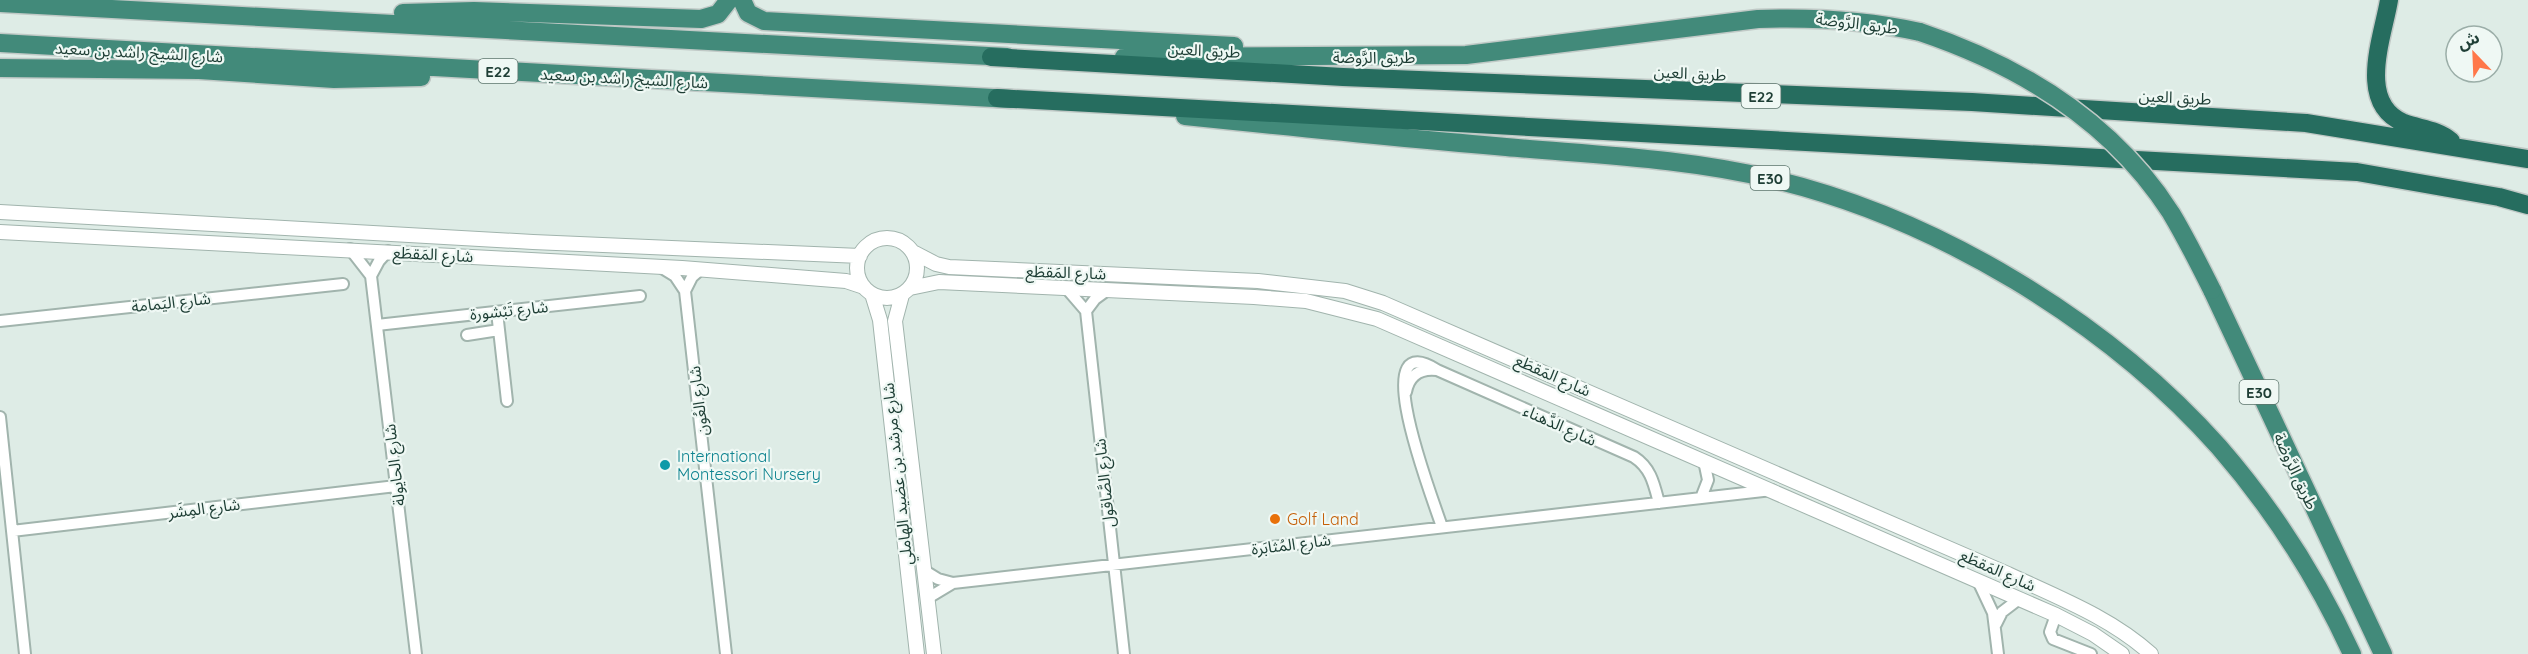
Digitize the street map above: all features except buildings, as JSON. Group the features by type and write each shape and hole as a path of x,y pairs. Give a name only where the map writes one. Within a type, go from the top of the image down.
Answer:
{"highway":[{"path":"97,0 235,15"},
{"path":"266,16 474,11 701,19 718,14 729,0"},
{"path":"742,0 748,14 764,21 1413,57"},
{"path":"2390,0 2375,72 2379,98 2388,113 2395,118 2441,134 2457,147"},
{"name":"E22","path":"0,3 990,57"},
{"name":"طريق الرَّوضة","path":"990,57 1466,55 1758,19 1802,17 1844,19 1920,32 1963,46 2010,68 2063,101 2123,153 2170,213 2212,290 2383,654"},
{"name":"شارع الشيخ راشد بن سعيد","path":"0,43 997,98"},
{"name":"طريق العين","path":"990,57 1342,77 1972,102 2306,123 2528,159"},
{"path":"0,68 199,70 355,80 427,77 485,71"},
{"name":"E22","path":"997,98 2357,172 2499,197 2528,205"},
{"name":"E30","path":"997,98 1718,167 1773,179 1869,209 1973,256 2024,286 2112,348 2170,398 2218,447 2260,498 2323,597 2351,652"}],"street":[{"name":"شارع المَقطَع","path":"0,212 533,242 860,256"},
{"path":"180,241 183,232 203,232 219,224"},
{"name":"شارع المَقطَع","path":"0,232 700,269 846,281 868,291"},
{"path":"885,238 896,239 906,244 913,252 918,270 906,291 887,299 868,291 858,278 857,266 860,256 866,247 875,241 885,238"},
{"path":"412,253 446,250 538,255 541,248 533,242"},
{"path":"350,249 371,276"},
{"path":"371,276 374,268 388,251"},
{"name":"شارع المَقطَع","path":"913,252 936,264 949,267 1258,281 1346,291 1418,316 2097,615 2151,654"},
{"path":"659,267 675,276 685,291 692,277 700,269"},
{"name":"شارع الحايولة","path":"371,276 416,654"},
{"name":"شارع المَقطَع","path":"906,291 939,282 1264,298 1306,301 1339,308 1395,326 2056,615 2092,634 2122,654"},
{"name":"شارع اليَمامة","path":"0,321 343,284"},
{"path":"1067,289 1086,311 1106,291"},
{"name":"شارع العُون","path":"685,291 726,654"},
{"name":"شارع مرشد بن عضيد الهاملي","path":"868,291 880,320 917,654"},
{"name":"شارع مرشد بن عضيد الهاملي","path":"906,291 895,321 934,654"},
{"name":"شارع تَبْشورة","path":"377,325 640,296"},
{"name":"شارع الصَّاقول","path":"1086,311 1124,654"},
{"path":"497,312 507,400"},
{"path":"467,335 499,330"},
{"name":"شارع الدَّهناء","path":"1442,527 1411,433 1403,376 1410,365 1422,362 1634,457 1651,474 1659,503"},
{"path":"1566,400 1565,394 1577,385"},
{"path":"0,417 26,654"},
{"path":"1701,498 1708,480 1704,461"},
{"name":"شارع المِشَر","path":"12,531 396,486"},
{"name":"شارع المُثابَرة","path":"925,571 938,579 953,583 1772,490"},
{"path":"1889,542 1907,542 1911,536 1908,530"},
{"path":"1978,581 1989,602 1996,624 1998,654"},
{"name":"شارع المُثابَرة","path":"928,598 953,583"},
{"path":"1996,624 2002,612 2019,599"},
{"path":"2056,615 2050,632 2053,639 2091,654"},
{"path":"904,654 915,637"}],"place":[{"name":"International Montessori Nursery","path":"665,465"},
{"name":"Golf Land","path":"1275,519"}]}
